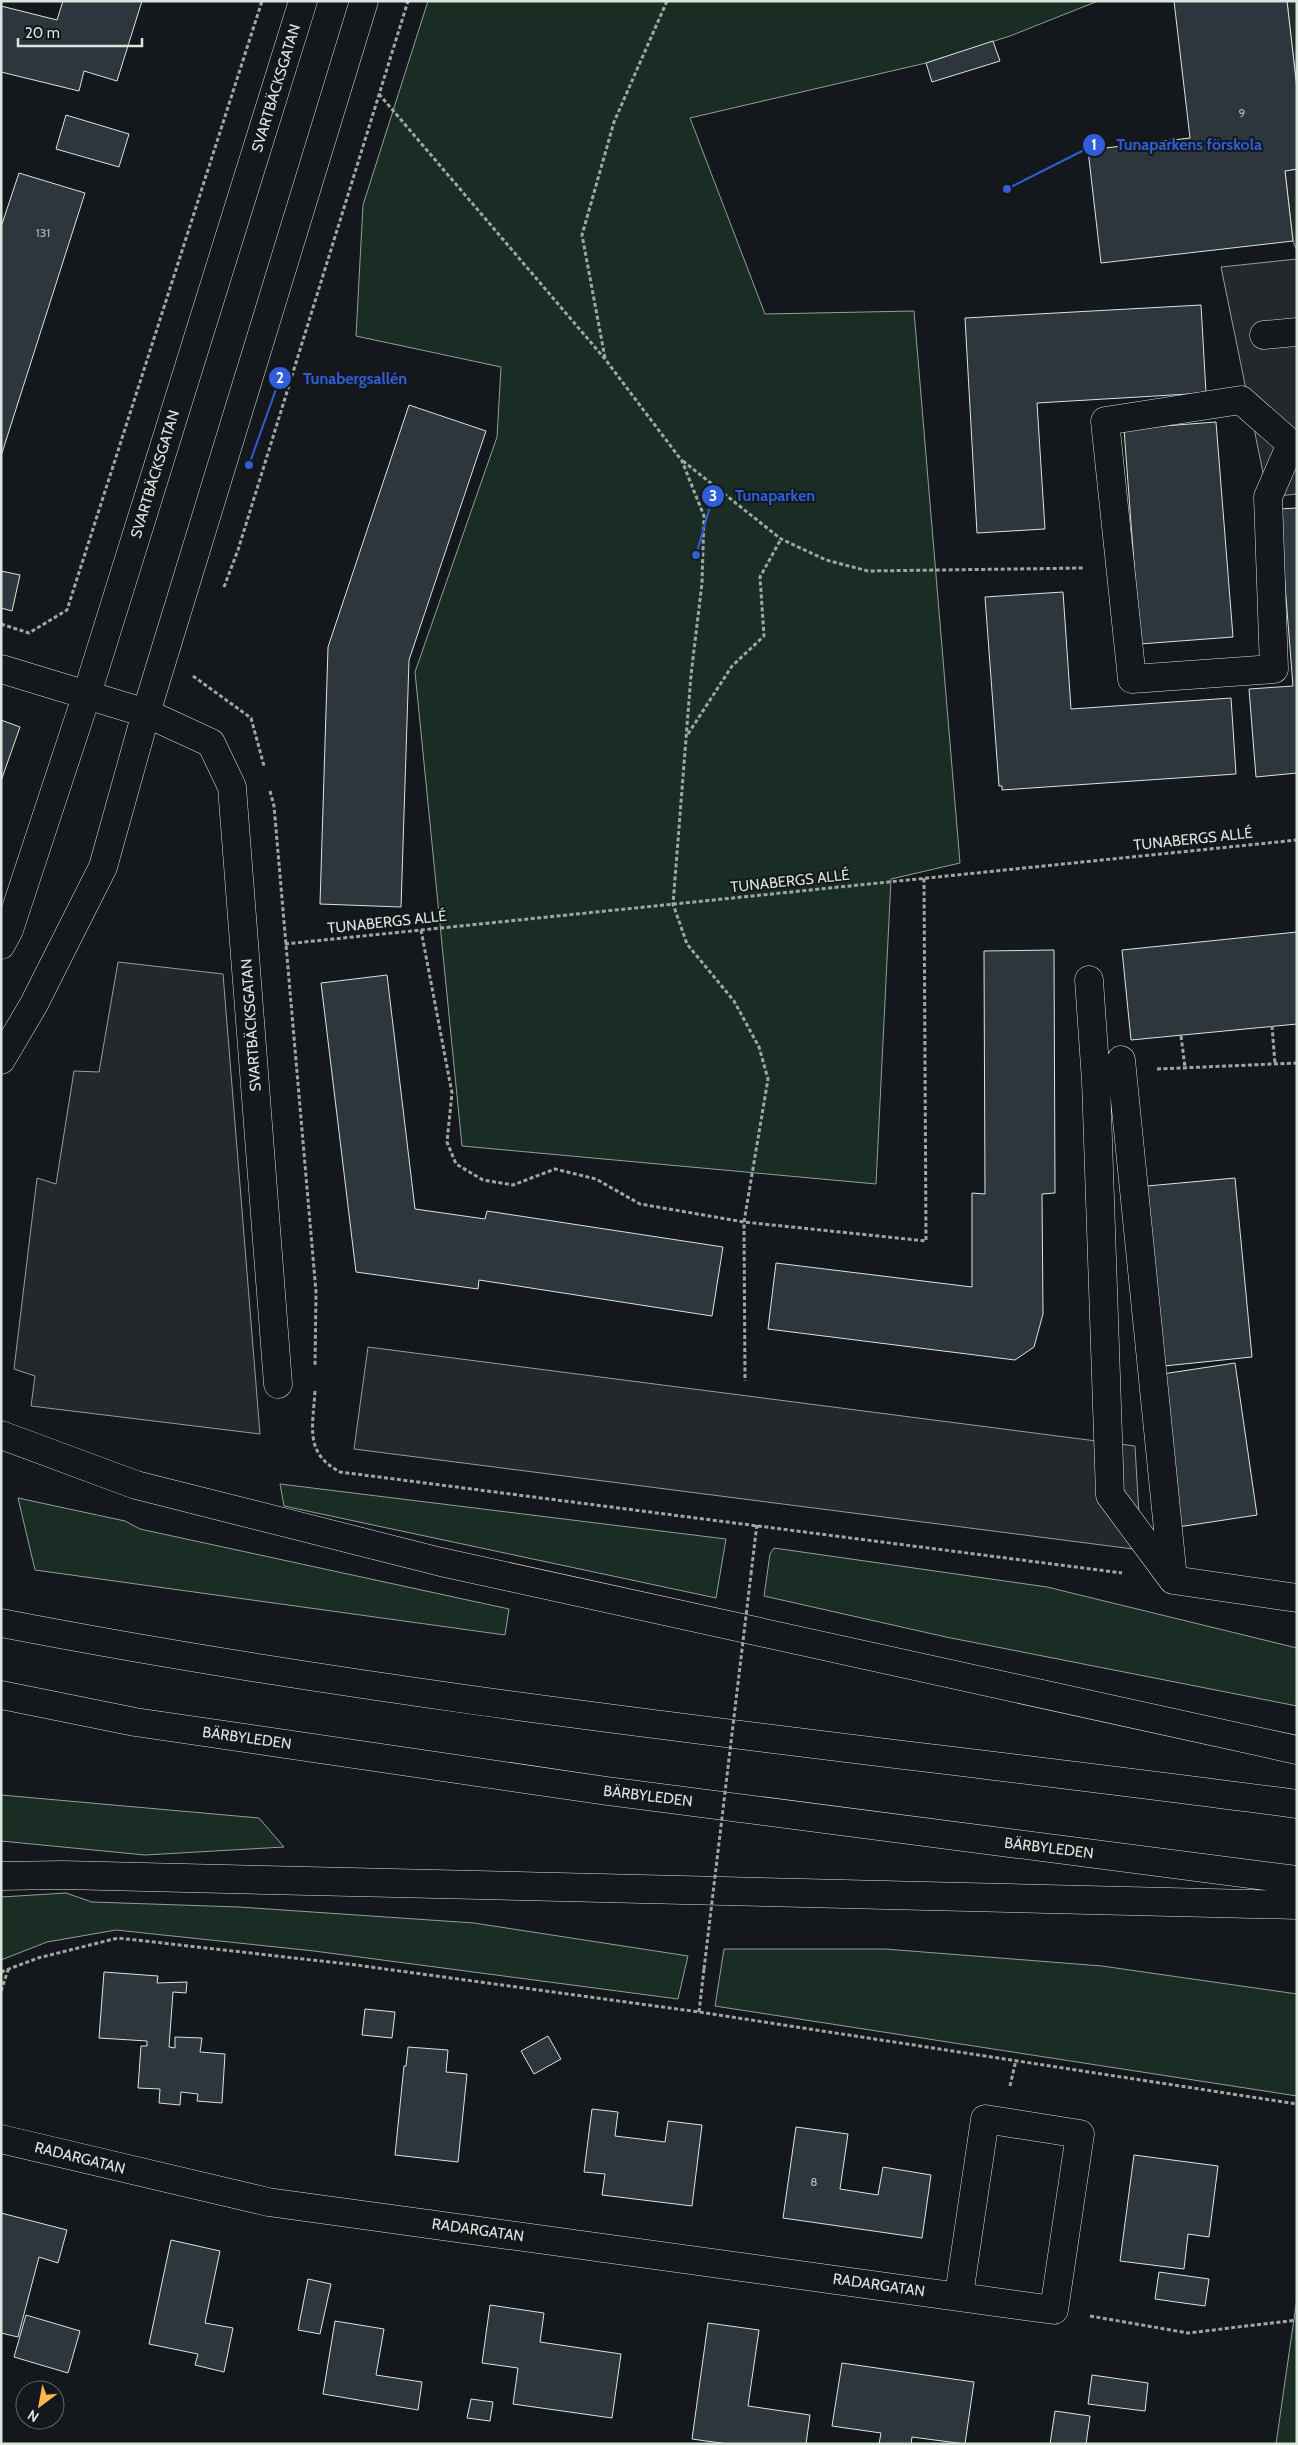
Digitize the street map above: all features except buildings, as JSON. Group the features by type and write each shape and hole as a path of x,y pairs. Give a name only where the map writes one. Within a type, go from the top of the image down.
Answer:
{"main road":[{"name":"SVARTBÄCKSGATAN","path":"1,945 9,930 86,694 303,1"},
{"path":"1,1060 34,1004 103,867 146,713 364,1"},
{"path":"1264,335 1297,332"},
{"path":"1241,400 1294,444 1268,496 1274,669 1132,679 1105,421 1241,400"},
{"name":"SVARTBÄCKSGATAN","path":"1,669 146,713 211,744 232,787 278,1384"},
{"path":"1089,980 1096,1081 1110,1495 1173,1580 1297,1598"},
{"path":"1122,1065 1173,1580"},
{"path":"1,1435 136,1485 441,1562 1297,1750"},
{"path":"1,1623 154,1653 633,1723 1297,1804"},
{"name":"BÄRBYLEDEN","path":"1,1695 134,1722 608,1791 1297,1880"},
{"path":"1,1876 63,1875 1297,1904"},
{"path":"959,2295 985,2119 1080,2134 1054,2310"},
{"name":"RADARGATAN","path":"1,2139 268,2202 959,2295 1054,2310"}],"path":[{"path":"1,624 29,633 67,610 262,1"},
{"path":"222,594 241,540 408,1"},
{"path":"605,359 582,235 614,122 667,1"},
{"path":"379,93 605,359 682,461 781,540 826,560 868,571 1084,567 1086,576"},
{"path":"682,461 704,516 702,584 691,674 673,904 688,944 734,1001 758,1046 768,1079 744,1222 745,1381"},
{"path":"687,734 732,666 764,636 760,577 781,540"},
{"name":"TUNABERGS ALLÉ","path":"315,1370 316,1292 285,944 1297,840"},
{"path":"422,930 452,1093 447,1142 456,1164 483,1180 513,1185 555,1169 596,1179 640,1204 744,1222 926,1241 924,878"},
{"path":"1272,1026 1275,1064"},
{"path":"1181,1036 1185,1068"},
{"path":"1122,1065 1185,1068 1297,1063"},
{"path":"315,1389 312,1435 316,1449 324,1464 340,1472 757,1524 1173,1580"},
{"path":"699,2012 757,1524"},
{"path":"1,1972 38,1958 118,1938 356,1965 699,2012 1297,2104"},
{"path":"1,1991 8,1969"},
{"path":"1054,2310 1188,2333 1297,2320"}],"green space":[{"path":"428,1 1098,1 1010,36 926,63 690,118 765,314 914,311 960,863 891,879 876,1184 462,1146 415,672 497,437 501,367 356,336 363,205"},
{"path":"280,1484 726,1539 716,1598 284,1506"},
{"path":"18,1498 125,1521 140,1529 509,1609 505,1635 35,1570"},
{"path":"774,1548 1047,1587 1297,1648 1297,1706 946,1637 764,1596 770,1554"},
{"path":"1,1795 259,1818 284,1847 145,1855 1,1841"},
{"path":"66,1893 92,1902 239,1907 474,1923 688,1956 678,1999 314,1951 116,1930 47,1942 1,1960 1,1897"},
{"path":"724,1949 885,1949 1102,1966 1297,1994 1297,2096 715,2006"},
{"path":"1297,2298 1297,2444 1276,2444"}],"shaded area":[{"path":"1287,1 1297,1 1297,89"},
{"path":"1297,169 1297,251 1293,241 1285,171"},
{"path":"1297,259 1297,494 1268,497 1221,267"},
{"path":"118,962 223,974 260,1434 31,1406 35,1376 14,1369 37,1178 56,1184 74,1071 99,1072"},
{"path":"368,1347 1135,1446 1141,1550 354,1449"}],"place":[{"name":"Tunaparkens förskola","path":"1007,189"},
{"name":"Tunabergsallén","path":"249,465"},
{"name":"Tunaparken","path":"696,555"}]}
